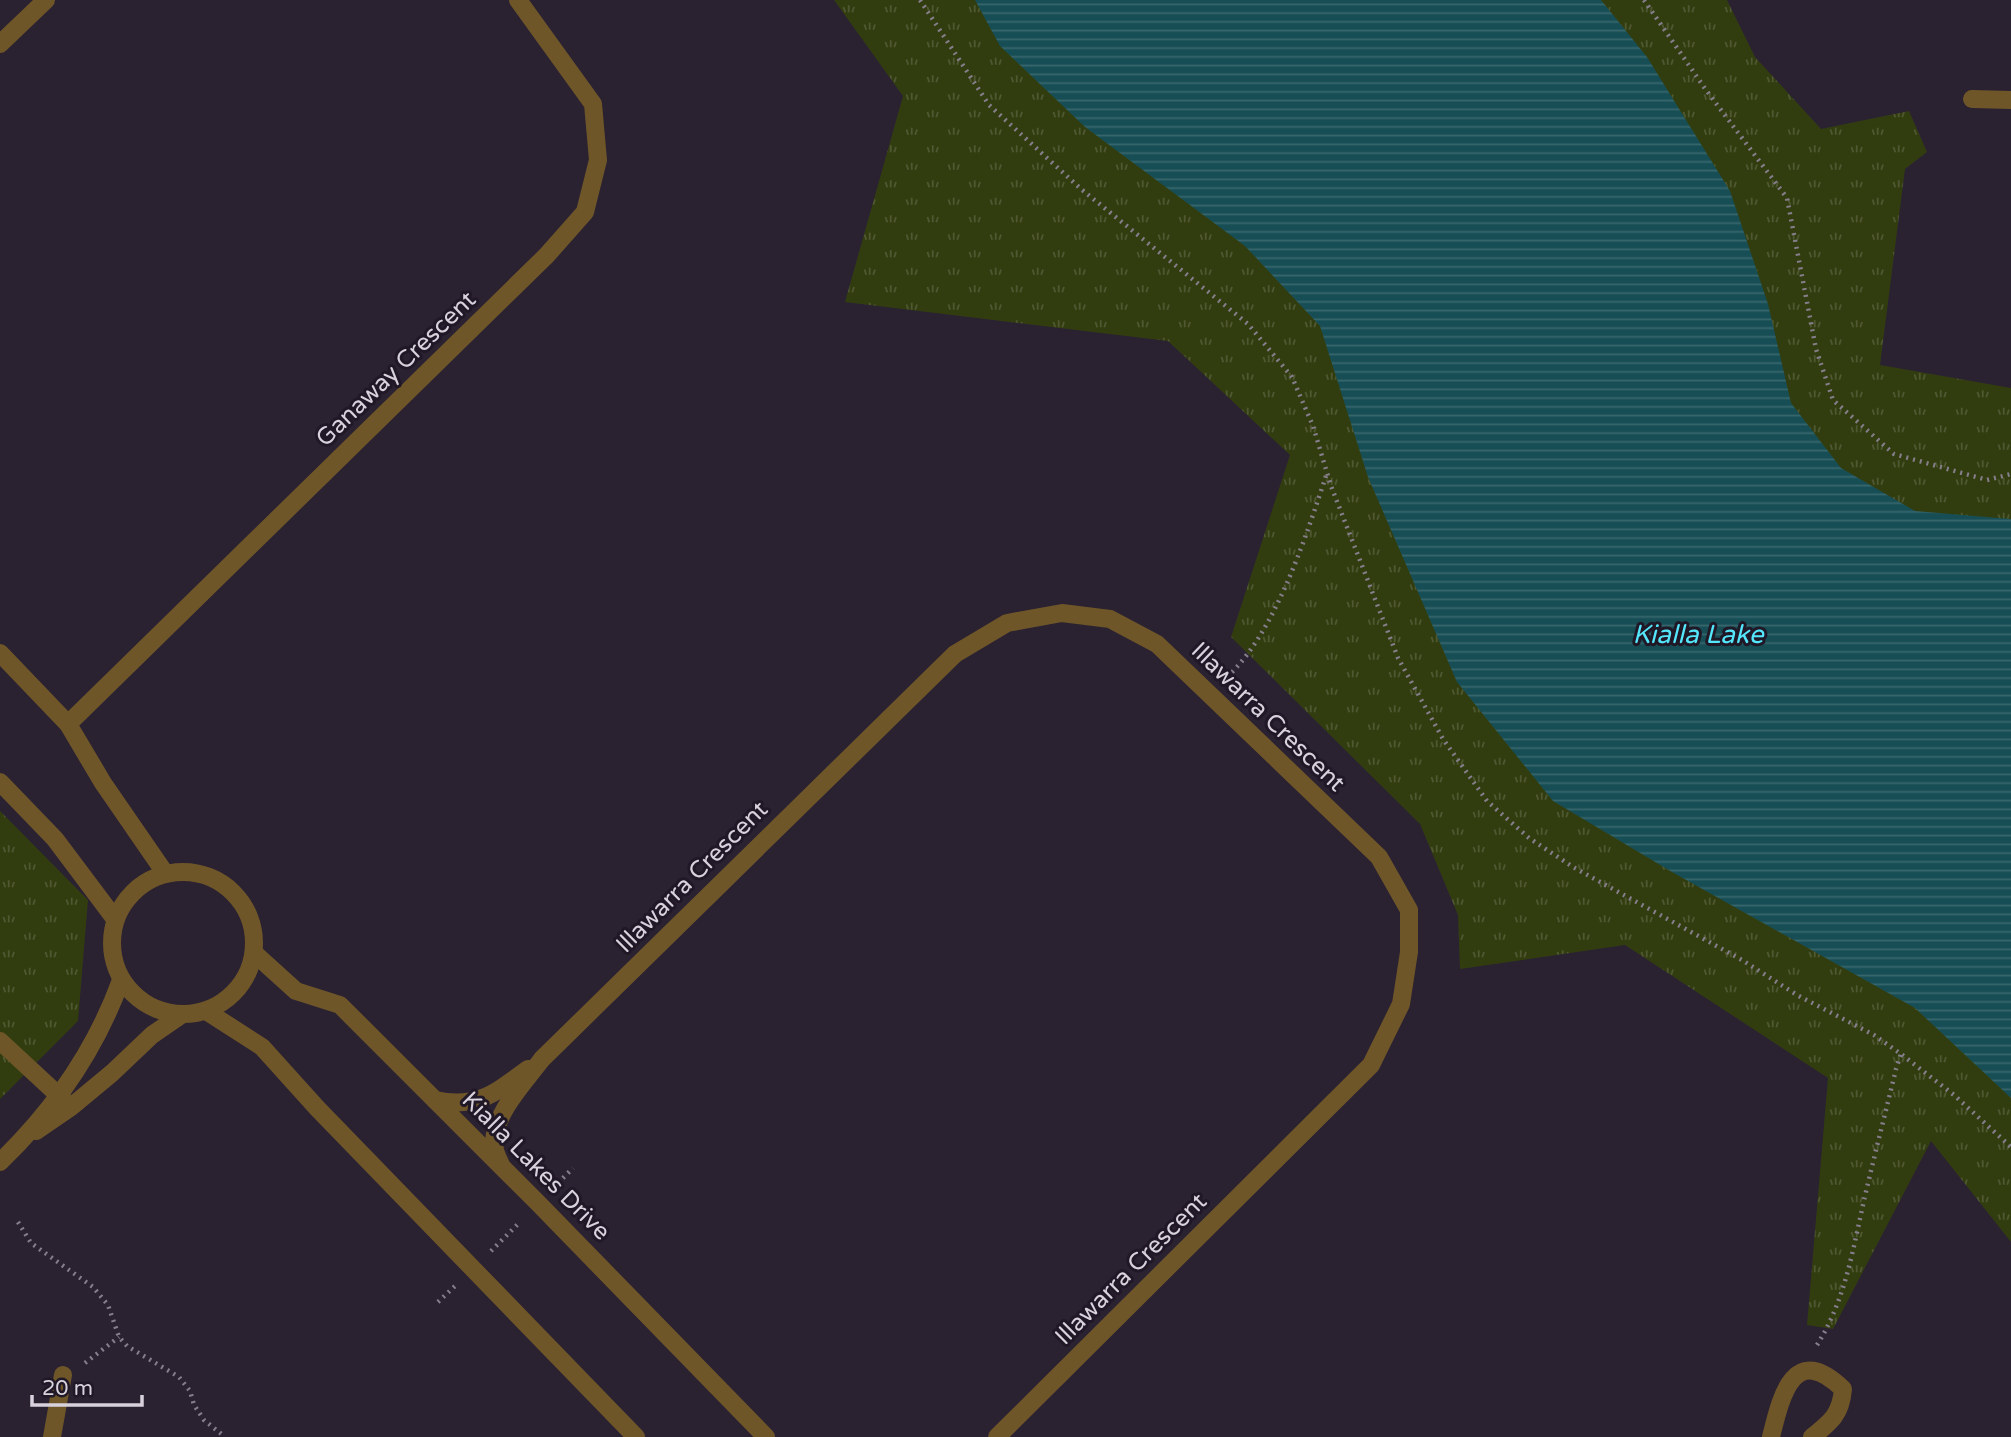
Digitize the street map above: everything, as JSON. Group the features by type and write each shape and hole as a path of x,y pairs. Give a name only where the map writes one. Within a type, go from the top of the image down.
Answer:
{"street":[{"path":"0,44 46,0"},
{"name":"Ganaway Crescent","path":"68,724 547,255 585,212 598,160 593,104 519,0"},
{"path":"1972,99 2011,100"},
{"name":"Illawarra Crescent","path":"501,1165 495,1149 495,1135 500,1118 542,1059 954,654 1007,623 1062,612 1110,619 1157,644 1379,857 1409,910 1409,952 1401,1004 1371,1065 997,1437"},
{"path":"0,653 68,724 103,783 165,873"},
{"path":"0,782 55,839 115,919"},
{"path":"190,872 215,878 236,894 249,915 255,939 247,976 232,996 206,1011 181,1015 156,1010 136,999 121,980 112,956 115,919 127,897 147,881 165,873 190,872"},
{"name":"Kialla Lakes Drive","path":"254,953 296,991 340,1005 501,1165 766,1437"},
{"path":"64,1102 112,1006 121,980"},
{"path":"206,1011 262,1047 317,1108 636,1437"},
{"path":"0,1162 64,1102 112,1073 152,1035 181,1015"},
{"path":"0,1041 64,1102"},
{"name":"Illawarra Crescent","path":"435,1100 465,1104 482,1099 542,1059"},
{"path":"1770,1437 1786,1385 1797,1375 1811,1370 1829,1376 1843,1389 1842,1403 1837,1415 1812,1437"},
{"path":"52,1437 63,1375"}],"path":[{"path":"920,0 989,105 1081,189 1248,324 1292,377 1313,426 1327,472 1398,658 1443,739 1487,801 1529,838 1573,867 1742,960 1797,995 1874,1035 1954,1095 2011,1147"},
{"path":"1644,0 1706,90 1787,198 1816,349 1833,400 1894,454 1987,480 2011,474"},
{"path":"1209,694 1241,665 1263,632 1310,524 1327,472"},
{"path":"1797,1375 1838,1304 1850,1266 1896,1069 1902,1054"},
{"path":"438,1303 573,1168"},
{"path":"18,1222 31,1243 93,1287 108,1306 119,1337 127,1346 179,1377 190,1391 194,1405 204,1420 225,1437"},
{"path":"63,1375 86,1362 119,1337"}],"green space":[{"name":"Kialla Lake","path":"834,0 1727,0 1755,57 1821,129 1909,111 1927,152 1905,169 1880,365 2011,388 2011,1242 1931,1141 1833,1329 1807,1325 1828,1078 1625,945 1460,969 1458,915 1420,824 1231,637 1290,455 1168,341 845,302 903,96"},
{"path":"0,811 88,900 78,1021 0,1099"}],"water":[{"name":"Kialla Lake","path":"975,0 1601,0 1647,57 1730,191 1768,304 1791,403 1841,468 1915,511 2011,519 2011,1098 1915,1008 1672,872 1553,801 1457,682 1368,477 1320,326 1245,246 1085,127 1000,46"}]}
